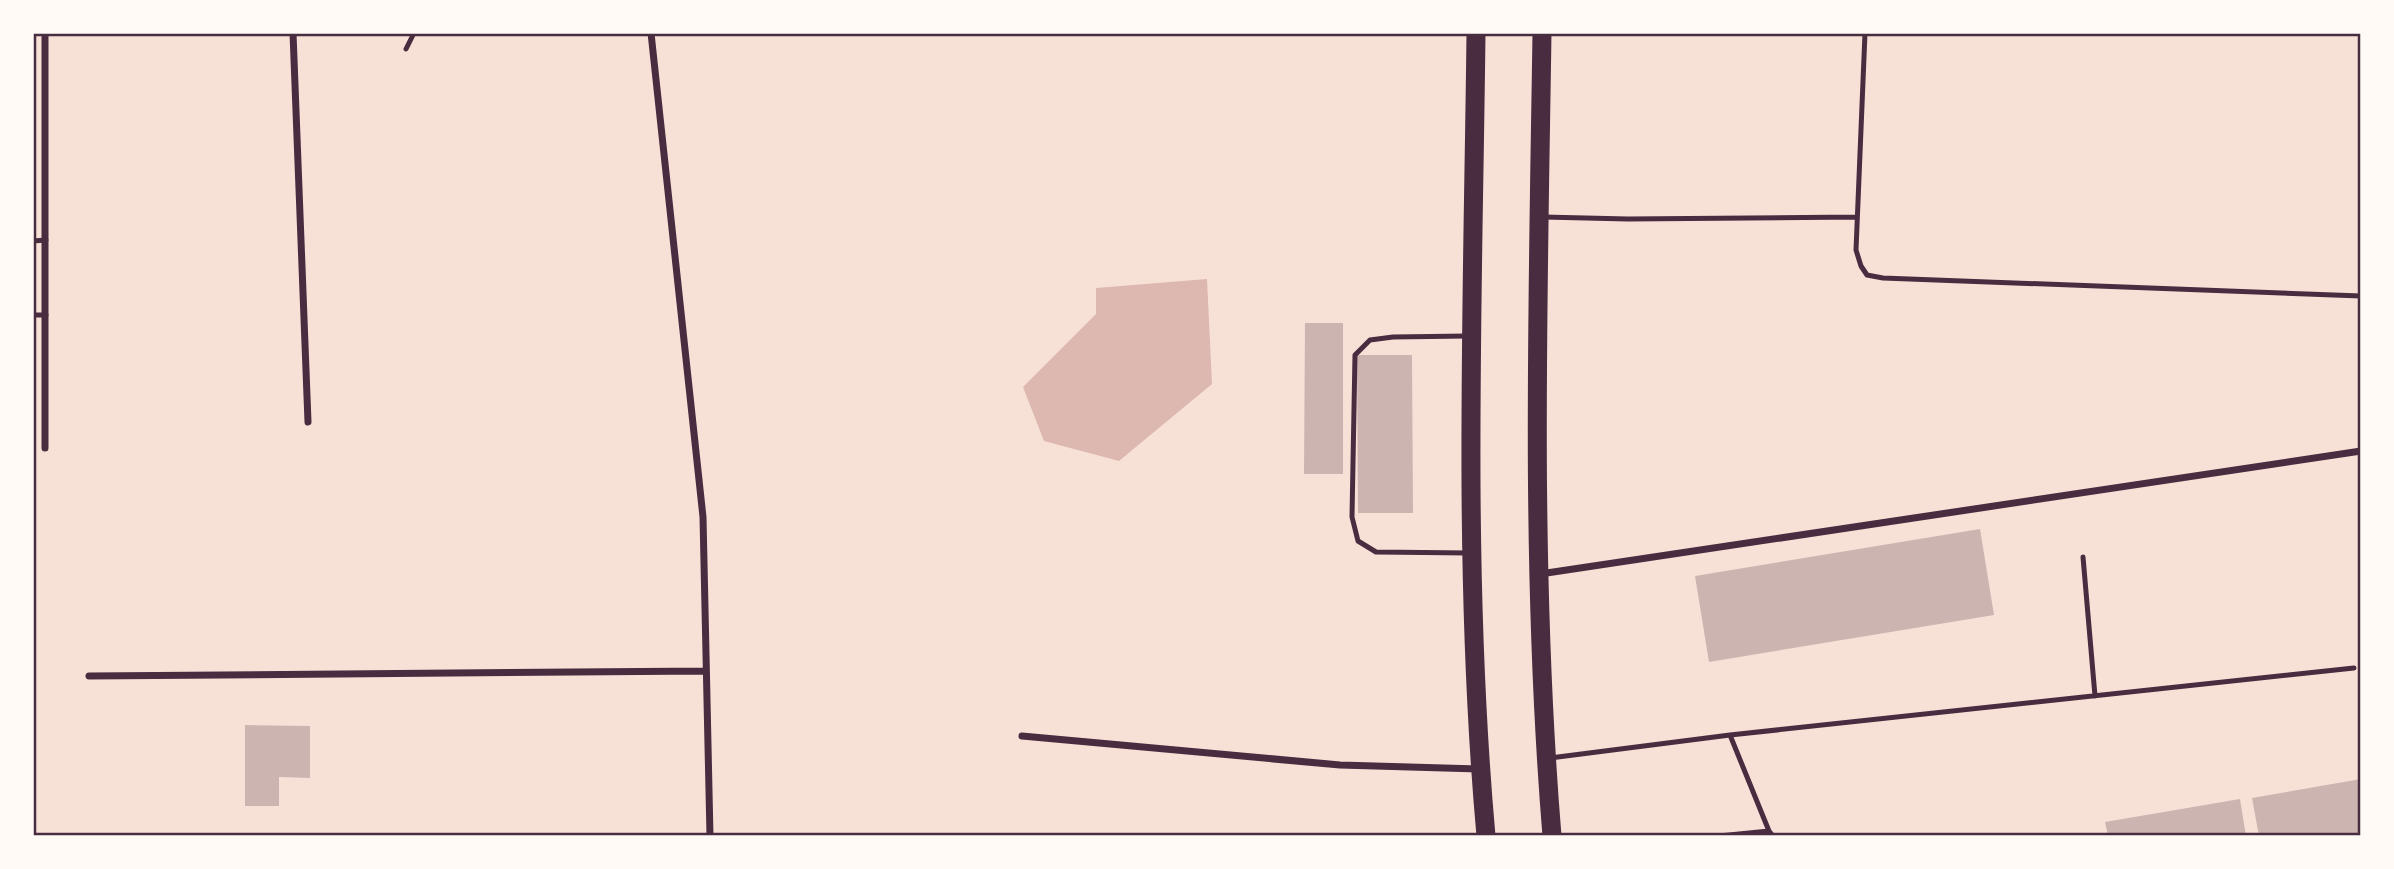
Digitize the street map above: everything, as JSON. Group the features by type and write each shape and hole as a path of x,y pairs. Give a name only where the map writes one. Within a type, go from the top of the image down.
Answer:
{"highway":[{"path":"1476,33 1473,553 1480,769 1486,836"},
{"path":"1542,33 1536,462 1545,759 1552,836"}],"street":[{"path":"45,33 45,448"},
{"path":"293,33 308,422"},
{"path":"651,33 703,517 710,836"},
{"path":"1539,575 2361,451"},
{"path":"89,676 706,671"},
{"path":"1022,736 1340,765 1480,769"}],"lane":[{"path":"406,49 414,33"},
{"path":"1865,33 1856,250 1867,275 1883,278 2361,296"},
{"path":"1539,217 1857,217"},
{"path":"33,241 46,240"},
{"path":"33,316 46,315"},
{"path":"1473,336 1370,340 1354,355 1352,517 1358,541 1376,552 1473,553"},
{"path":"2083,557 2095,696"},
{"path":"1545,759 1730,735 2354,668"},
{"path":"1719,836 1771,833 1730,735"}],"shaded area":[{"path":"1207,279 1212,384 1119,461 1044,441 1023,387 1096,314 1096,288"}],"building":[{"path":"1305,323 1343,323 1343,474 1304,474"},
{"path":"1357,355 1412,355 1413,513 1358,513"},
{"path":"1980,529 1994,615 1709,662 1695,576"},
{"path":"245,725 310,726 310,778 279,777 279,806 245,806"},
{"path":"2361,779 2361,836 2259,836 2252,798"},
{"path":"2240,799 2246,836 2108,836 2105,822"}]}
